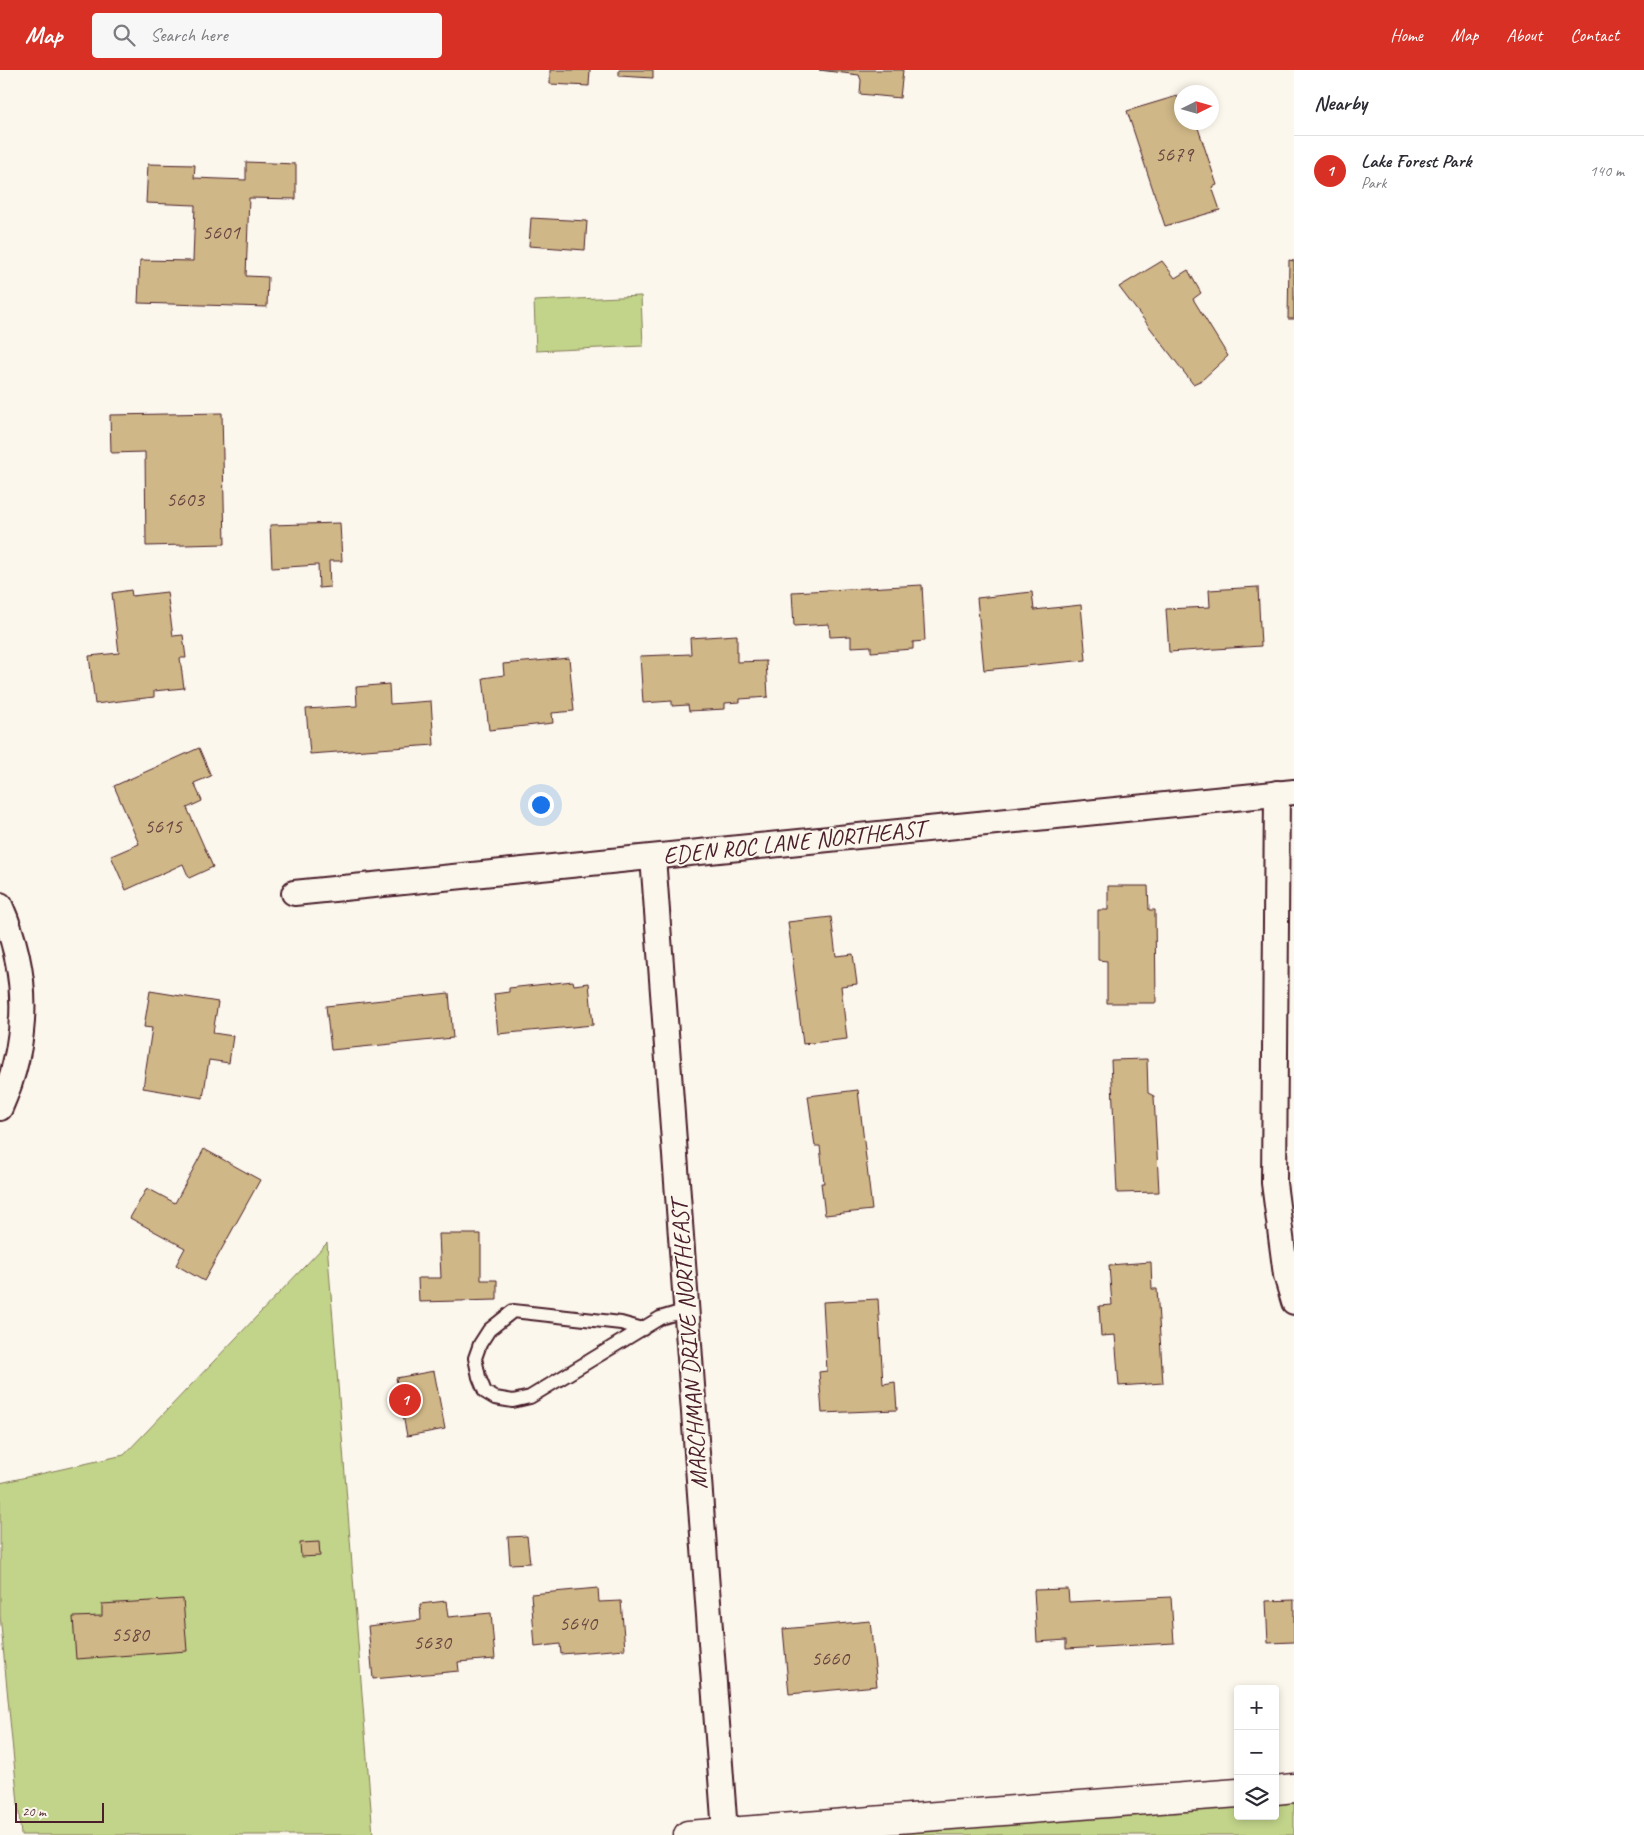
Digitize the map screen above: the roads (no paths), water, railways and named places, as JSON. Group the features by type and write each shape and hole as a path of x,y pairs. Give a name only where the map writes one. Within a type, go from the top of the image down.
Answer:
{"street":[{"name":"EDEN ROC LANE NORTHEAST","path":"294,893 1285,793"},
{"path":"1285,793 1274,1183 1286,1275 1294,1302"},
{"name":"MARCHMAN DRIVE NORTHEAST","path":"653,857 725,1832"},
{"path":"0,905 10,927 21,975 23,1016 20,1048 9,1088 0,1108"},
{"path":"1279,1790 1294,1788"},
{"path":"688,1835 1234,1792"}],"lane":[{"path":"643,1329 621,1323 513,1311 490,1330 480,1344 475,1358 479,1377 485,1392 494,1398 513,1401 530,1397 643,1329 660,1318 687,1310"}],"place":[{"name":"Lake Forest Park","path":"405,1400"}]}
